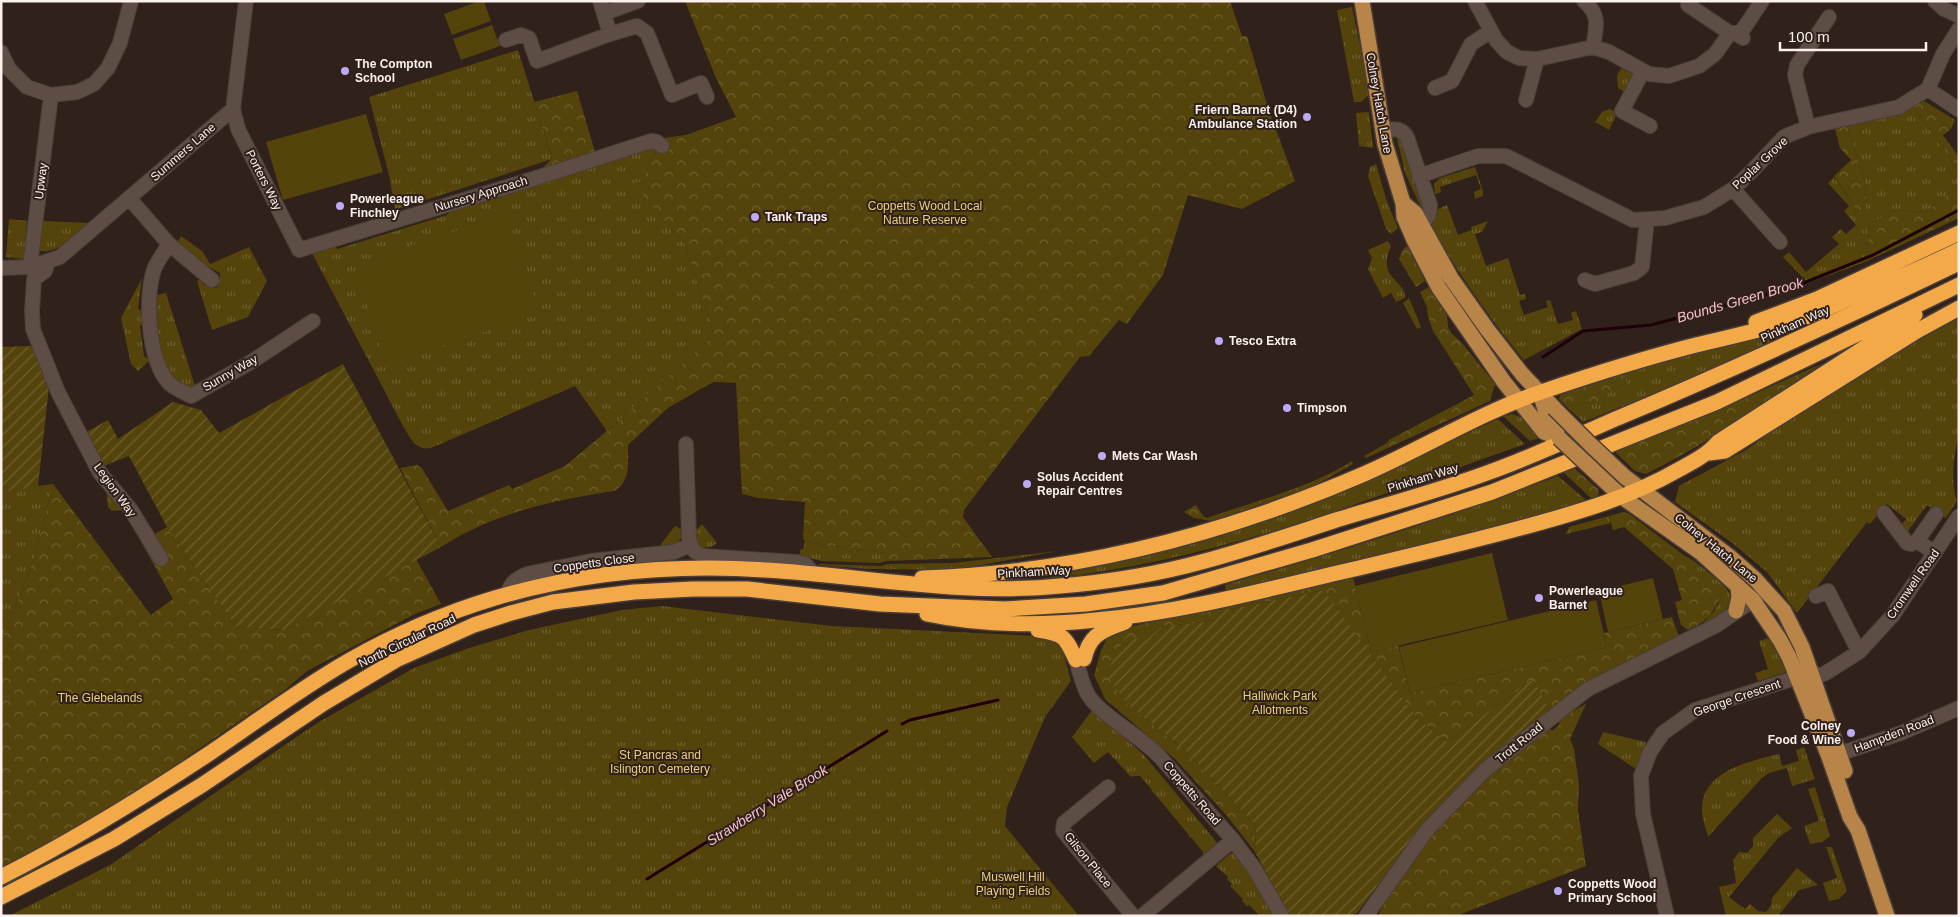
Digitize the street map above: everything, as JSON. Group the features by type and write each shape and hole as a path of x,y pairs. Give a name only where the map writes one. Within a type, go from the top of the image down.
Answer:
{"highway":[{"path":"1696,345 1817,299 1959,233"},
{"path":"861,580 961,576 1054,566 1148,548 1268,513 1364,474 1540,392 1635,361 1752,332 1809,315 1959,250"},
{"name":"Pinkham Way","path":"861,580 967,589 1031,588 1117,579 1204,561 1490,472 1674,395 1959,263"},
{"path":"1709,453 1718,442 1959,286"},
{"path":"880,604 1005,609 1086,604 1163,593 1312,550 1492,492 1717,402 1959,286"},
{"path":"880,604 960,621 1065,623 1147,613 1207,603 1475,541 1579,512 1622,497 1658,481 1709,453 1725,451 1908,337 1959,308"},
{"name":"North Circular Road","path":"1,877 82,835 142,798 285,701 351,659 390,638 440,616 507,595 581,578 666,569 718,567 814,574 861,580"},
{"name":"North Circular Road","path":"1,897 114,839 202,785 324,702 389,664 436,641 511,613 553,602 634,592 693,589 755,590 880,604"},
{"path":"992,623 1059,634 1066,638 1080,659 1090,641 1099,632 1147,613"}],"main road":[{"name":"Colney Hatch Lane","path":"1362,1 1382,130 1403,203 1404,217 1439,288 1529,416 1544,432 1559,438 1622,497 1700,552 1738,586 1756,603 1804,675"},
{"name":"Colney Hatch Lane","path":"1403,203 1415,214 1451,278 1487,329 1522,374 1540,392 1549,408 1625,477 1702,534 1770,595 1790,621 1804,675 1834,756 1860,816 1858,830 1887,916"},
{"name":"Colney Hatch Lane","path":"1549,408 1548,420 1554,426 1559,438"},
{"path":"1736,611 1739,596 1738,586"}],"street":[{"path":"1,52 9,69 27,86 51,95 77,92 94,84 108,68 120,43 131,1"},
{"path":"233,109 246,1"},
{"path":"610,34 603,7 638,1"},
{"path":"1475,1 1496,40 1507,52 1519,58 1537,59 1593,47 1609,52 1649,74 1669,76 1698,66 1715,54 1742,30 1762,1"},
{"path":"1584,1 1590,6 1597,21 1593,47"},
{"path":"1935,1 1944,9 1959,16"},
{"path":"1688,5 1736,35"},
{"path":"1808,127 1795,75 1797,65 1829,17"},
{"path":"506,40 521,35 529,38 537,62 610,34 637,26 647,33 672,95 701,83 707,97"},
{"path":"1959,29 1943,54 1928,89 1959,110"},
{"path":"1435,88 1452,81 1471,44 1491,31"},
{"path":"1526,100 1537,59"},
{"path":"1643,71 1622,111 1650,126"},
{"name":"Poplar Grove","path":"1419,176 1478,156 1506,156 1633,220 1665,218 1704,207 1733,188 1784,137 1808,127 1899,107 1928,89"},
{"name":"Upway","path":"30,267 51,95"},
{"name":"Summers Lane","path":"1,268 30,267 60,257 233,109"},
{"name":"Porters Way","path":"233,109 238,129 299,250"},
{"path":"1382,130 1396,129 1404,133 1430,205 1430,214 1427,219 1420,223"},
{"name":"Nursery Approach","path":"299,250 533,179 636,145 651,141 657,142 662,146"},
{"path":"1733,188 1780,242"},
{"path":"129,198 169,244 212,280"},
{"path":"1585,280 1595,284 1634,273 1642,267 1647,220"},
{"name":"Sunny Way","path":"169,244 155,268 148,321 155,357 168,382 190,396 251,362 313,321"},
{"name":"Summers Lane","path":"48,262 45,271 34,279 32,320 33,328 58,392"},
{"name":"Legion Way","path":"58,392 100,473 131,510 161,559"},
{"path":"686,444 690,545 695,553 703,556 797,562 805,564 814,574"},
{"path":"1884,513 1907,542 1912,544 1917,541 1936,514"},
{"name":"Cromwell Road","path":"1804,675 1824,674 1859,652 1893,615 1959,516"},
{"path":"1917,541 1935,553"},
{"name":"Coppetts Close","path":"507,595 510,584 519,577 528,574 591,561 674,552 690,545"},
{"path":"1816,596 1828,591 1859,652"},
{"name":"Trott Road","path":"1717,624 1729,623 1770,595"},
{"name":"Trott Road","path":"1366,916 1427,830 1485,770 1588,689 1717,624 1736,611 1756,603"},
{"name":"Coppetts Road","path":"1080,659 1084,685 1088,694 1100,709 1148,744 1160,756 1233,840 1254,868 1282,916"},
{"name":"George Crescent","path":"1667,916 1643,814 1641,776 1650,752 1663,733 1694,710 1804,675"},
{"name":"Hampden Road","path":"1834,756 1958,712"},
{"name":"Gilson Place","path":"1108,787 1064,823 1063,831 1133,916"},
{"path":"1142,916 1233,840"}],"green space":[{"path":"484,1 491,21 452,35 444,14"},
{"name":"Coppetts Wood Local Nature Reserve","path":"685,1 1230,1 1242,36 1247,36 1268,108 1295,181 1242,209 1188,195 1163,275 1127,324 1119,320 1089,356 1080,357 964,510 963,517 992,557 887,561 886,553 805,542 803,538 805,502 758,498 742,494 736,383 714,382 668,408 628,445 626,477 614,491 524,510 482,525 441,547 400,468 417,465 421,467 448,511 509,485 512,489 565,466 714,335 685,244 633,183 646,182 646,169 664,138 686,135 736,117 716,78"},
{"path":"1352,7 1370,94 1361,102 1354,102 1337,10"},
{"path":"492,25 500,46 461,60 453,39"},
{"path":"518,50 552,159 395,210 389,175 369,97"},
{"path":"1621,68 1638,77 1628,94 1618,88 1617,76"},
{"path":"577,91 595,152 540,171 552,158 534,102"},
{"path":"1924,101 1955,120 1951,129 1943,135 1959,157 1959,171 1914,106"},
{"path":"1914,106 1959,171 1959,185 1926,212 1896,210 1870,224 1865,262 1808,283 1783,257 1789,252 1806,272 1839,244 1832,237 1841,229 1846,234 1856,225 1844,211 1849,206 1828,183 1834,177 1852,202 1856,213 1866,207 1865,183 1847,126 1906,112"},
{"path":"1610,109 1617,113 1609,130 1595,122 1602,112"},
{"path":"1369,112 1373,148 1359,146 1356,113"},
{"path":"366,114 383,172 283,200 266,142"},
{"path":"1847,126 1865,183 1866,207 1856,213 1852,202 1834,176 1851,160 1840,148 1835,129"},
{"path":"1396,134 1401,137 1425,206 1423,212 1405,173"},
{"path":"646,145 658,148 646,169 646,182 634,183 685,244 714,335 607,431 575,386 431,448 417,445 403,426 312,253 334,243 337,249 447,215 449,213 449,204"},
{"path":"1376,164 1387,202 1398,228 1391,234 1386,229 1368,176 1370,167"},
{"path":"1475,167 1483,196 1475,199 1474,192 1481,189 1476,175 1440,187 1441,192 1435,194 1434,184 1440,178"},
{"path":"1959,185 1959,218 1865,262 1870,224 1896,210 1926,212"},
{"path":"1447,205 1458,235 1472,230 1471,227 1488,221 1482,232 1475,234 1486,266 1508,258 1520,295 1525,294 1526,299 1519,301 1524,315 1548,307 1546,301 1550,300 1558,324 1573,320 1571,313 1576,311 1582,329 1524,360 1475,295 1430,226 1438,209"},
{"path":"507,214 540,314 386,364 354,264"},
{"path":"9,219 27,221 24,259 6,257"},
{"path":"42,221 89,223 60,247 54,250 40,251"},
{"path":"181,236 202,251 210,264 249,247 267,281 248,317 212,330 197,281 201,279 204,285 216,288 219,284 220,273 209,267 204,269 178,241"},
{"path":"1388,241 1391,246 1387,257 1387,266 1389,272 1404,292 1405,298 1396,302 1391,293 1383,298 1368,269 1372,258 1368,250"},
{"path":"1405,247 1408,247 1425,281 1416,287 1399,259"},
{"path":"142,278 138,308 144,314 144,322 140,326 144,356 150,360 138,371 131,364 121,318"},
{"path":"1429,287 1447,315 1448,327 1452,334 1462,343 1495,384 1490,401 1366,458 1364,456 1389,440 1474,395 1433,331 1427,307 1420,292"},
{"path":"166,293 195,386 189,388 170,378 158,341 153,296"},
{"path":"1409,298 1421,327 1417,329 1403,303"},
{"path":"1866,299 1726,363 1583,422 1568,408 1581,403 1592,404 1605,396 1611,389 1627,383 1619,374 1751,339"},
{"path":"1959,314 1959,434 1953,476 1957,501 1946,518 1927,505 1908,531 1911,534 1908,535 1900,526 1906,519 1887,504 1870,524 1867,522 1797,613 1767,572 1731,542 1675,502 1679,486 1746,450 1781,425"},
{"path":"33,346 49,387 38,486 1,493 1,347"},
{"path":"1823,363 1714,436 1646,474 1635,471 1615,452 1734,403"},
{"path":"343,364 441,547 284,630 236,627 167,527 129,456 101,467 83,434 108,420 118,439 173,402 201,410 219,433"},
{"path":"1619,374 1625,376 1627,383 1611,389 1592,405 1581,403 1568,408 1559,399 1561,392"},
{"path":"1512,414 1521,417 1543,437 1530,441 1503,416"},
{"path":"1498,419 1525,444 1351,506 1232,543 1173,558 1112,570 1051,578 1050,573 1196,541 1254,525 1364,481"},
{"path":"1352,461 1353,464 1314,486 1212,521 1194,518 1184,512 1196,505 1203,516 1207,518 1319,479"},
{"path":"1572,466 1598,489 1599,494 1593,500 1563,472"},
{"path":"1558,476 1587,501 1561,510 1416,549 1226,592 1225,585 1393,534"},
{"path":"53,484 33,562 5,633 1,638 1,493 21,488"},
{"name":"The Glebelands","path":"53,484 151,615 173,599 141,542 167,527 236,627 284,630 416,559 441,604 415,614 307,671 286,689 136,792 42,847 1,867 1,638 5,633 33,562"},
{"path":"106,488 120,503 120,510 112,511 108,507"},
{"path":"1624,512 1628,513 1685,556 1719,593 1721,597 1708,617 1700,624 1688,630 1681,625 1675,602 1682,600 1673,569 1624,527 1613,530 1609,516"},
{"path":"1609,516 1611,523 1566,534 1569,527"},
{"path":"702,524 717,543 711,547 702,548 696,540 695,531"},
{"path":"675,526 683,530 681,539 672,546 660,549 661,544"},
{"path":"805,542 886,553 887,561 880,563 822,561 800,556 800,550 803,549"},
{"path":"1058,551 954,570 869,569 819,565 881,566 887,564 954,563"},
{"path":"1492,553 1508,620 1371,652 1355,586"},
{"path":"1685,556 1720,582 1730,595 1731,600 1724,611 1706,622 1704,622 1715,610 1721,597"},
{"path":"1353,577 1371,652 1398,645 1410,693 1607,647 1604,633 1672,617 1679,637 1596,677 1549,710 1532,680 1447,742 1417,718 1323,590 1236,608 1217,610 1216,620 1161,627 1146,640 1129,706 1185,750 1256,826 1255,852 1228,817 1175,759 1105,699 1094,675 1101,650 1109,635 1125,628"},
{"path":"1653,578 1663,619 1608,632 1599,591"},
{"name":"Halliwick Park Allotments","path":"1324,590 1417,718 1447,742 1533,679 1549,710 1476,771 1424,823 1357,913 1350,916 1289,916 1255,852 1256,826 1185,750 1129,706 1106,674 1125,637 1146,640 1161,627 1216,620 1216,610 1236,608"},
{"path":"1596,600 1607,647 1410,693 1399,647"},
{"name":"St Pancras and Islington Cemetery","path":"662,606 832,626 1059,637 1071,681 1045,717 1007,807 1005,826 1079,916 9,916 110,865 317,723 414,668 469,648 529,630 622,610"},
{"path":"1769,638 1786,670 1784,673 1758,681 1755,673 1768,669 1759,641"},
{"path":"1586,704 1570,739 1574,749 1579,785 1578,810 1586,866 1456,916 1378,916 1388,895 1416,852 1490,772 1547,725 1552,731 1560,724 1557,719"},
{"path":"1093,709 1144,755 1219,845 1203,858 1203,852 1191,837 1189,838 1189,835 1153,792 1151,793 1152,790 1140,776 1131,777 1108,752 1094,763 1072,737"},
{"path":"1603,732 1646,742 1636,769 1598,744"},
{"path":"1804,747 1815,779 1792,786 1787,768 1769,773 1762,778 1708,837 1702,807 1705,794 1711,784 1731,769 1779,754 1782,766 1799,761 1796,750"},
{"path":"1815,787 1830,836 1822,842 1810,844 1804,826 1819,821 1808,789"},
{"path":"1777,814 1792,828 1778,838 1729,897 1745,909 1750,904 1758,911 1766,912 1771,906 1772,898 1797,868 1818,885 1799,890 1778,916 1726,916 1719,887 1736,883 1733,860 1739,852 1747,853 1753,846 1753,838"},
{"path":"1826,847 1832,847 1847,891 1839,899 1829,901 1823,883 1837,878"},
{"path":"1231,853 1238,854 1274,914 1271,916 1258,916 1230,886 1232,884 1227,879 1228,877 1216,866"},
{"path":"1047,906 1055,916 1034,916"}],"waterway":[{"name":"Bounds Green Brook","path":"1543,357 1583,331 1651,325 1791,288 1873,255 1959,210"},
{"name":"Strawberry Vale Brook","path":"902,724 910,720 998,700"},
{"name":"Strawberry Vale Brook","path":"647,879 887,731"}],"place":[{"name":"The Compton School","path":"345,71"},
{"name":"Friern Barnet (D4) Ambulance Station","path":"1307,117"},
{"name":"Powerleague Finchley","path":"340,206"},
{"name":"Tank Traps","path":"755,217"},
{"name":"Tesco Extra","path":"1219,341"},
{"name":"Timpson","path":"1287,408"},
{"name":"Mets Car Wash","path":"1102,456"},
{"name":"Solus Accident Repair Centres","path":"1027,484"},
{"name":"Powerleague Barnet","path":"1539,598"},
{"name":"Colney Food & Wine","path":"1851,733"},
{"name":"Coppetts Wood Primary School","path":"1558,891"}],"park label":[{"name":"Muswell Hill Playing Fields","path":"1013,884"}]}
